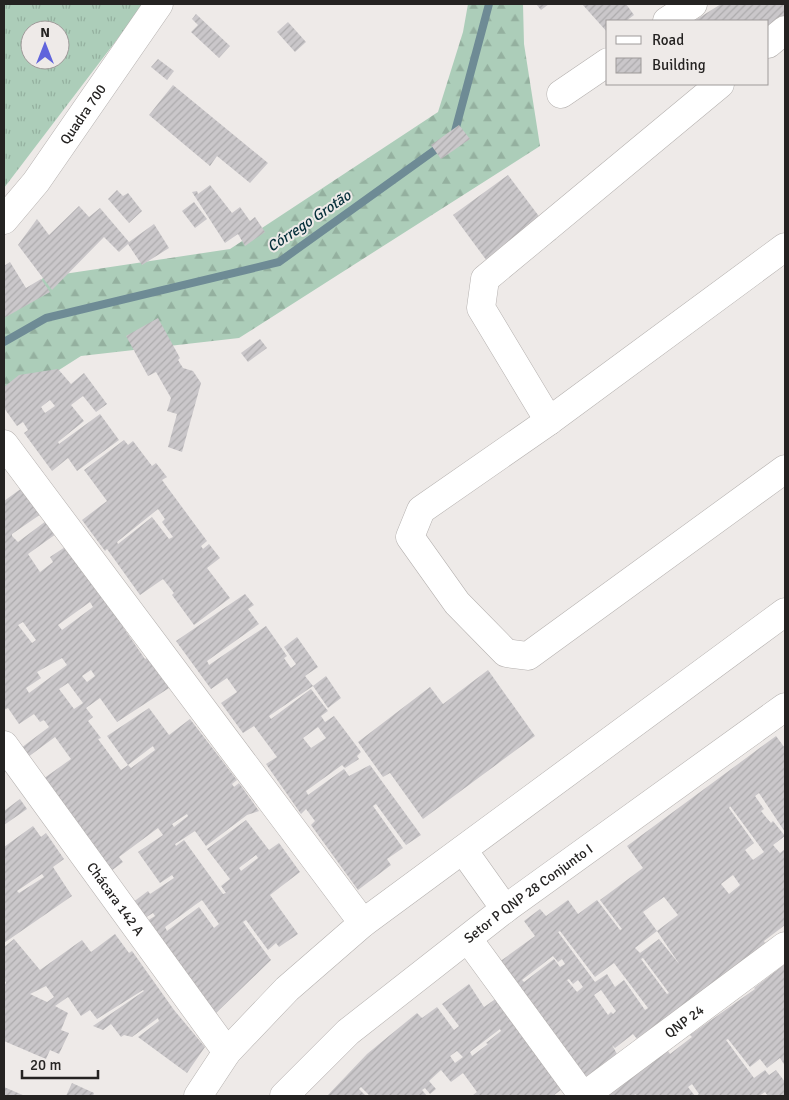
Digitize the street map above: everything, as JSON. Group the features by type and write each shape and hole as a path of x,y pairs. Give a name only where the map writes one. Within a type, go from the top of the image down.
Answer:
{"street":[{"name":"Quadra 700","path":"4,220 36,182 159,4"},
{"path":"669,20 693,4"},
{"path":"769,43 785,30"},
{"path":"561,94 606,63"},
{"path":"549,421 482,308 485,279 719,85"},
{"path":"785,247 549,421 421,510 410,536 457,603 506,653 528,656 785,469"},
{"path":"4,444 363,923"},
{"path":"198,1096 227,1052 287,989 363,923 785,612"},
{"name":"Setor P QNP 28 Conjunto I","path":"284,1096 348,1032 505,910 785,707"},
{"name":"Chácara 142 A","path":"4,745 227,1052"},
{"path":"464,850 505,910"},
{"name":"QNP 24","path":"468,939 583,1096 785,946"}],"green space":[{"path":"4,4 144,4 4,188"},
{"path":"468,4 523,4 524,44 540,146 239,338 81,356 4,405 4,316 44,277 230,249 438,112 463,32"}],"building":[{"path":"536,4 549,4 541,10"},
{"path":"582,4 626,4 634,15 627,20 606,20 606,31"},
{"path":"721,4 785,4 785,22 769,34 769,20 696,20"},
{"path":"196,14 230,46 219,58 191,32 198,25 192,19"},
{"path":"288,22 306,42 295,52 277,32"},
{"path":"158,59 174,71 167,80 151,67"},
{"path":"173,85 268,163 250,183 217,156 210,166 149,115"},
{"path":"459,125 470,139 441,159 431,145"},
{"path":"508,175 556,239 501,280 453,215"},
{"path":"210,185 232,213 240,207 250,221 255,217 265,232 245,246 238,234 225,243 192,192 197,191 198,194"},
{"path":"117,190 123,196 128,193 142,211 129,223 108,199"},
{"path":"194,202 207,219 195,228 182,211"},
{"path":"79,206 89,217 100,208 129,242 154,224 169,248 142,265 128,244 119,252 104,237 52,290 18,245 37,219 49,235"},
{"path":"10,262 26,288 41,279 50,292 4,318 4,266"},
{"path":"158,318 180,358 178,360 183,368 193,371 201,383 182,452 168,447 177,414 167,411 171,398 156,372 148,376 126,336"},
{"path":"260,339 267,348 248,362 241,353"},
{"path":"58,369 71,384 84,373 107,404 96,412 83,396 71,405 84,421 58,442 59,444 100,414 119,440 77,471 68,458 52,471 24,433 28,430 23,422 17,426 4,408 4,387 19,375","holes":["50,400 55,406 45,413 41,407"]},
{"path":"124,440 128,445 133,441 152,466 156,463 167,477 162,480 207,541 201,546 203,549 209,544 220,558 207,568 230,598 194,625 163,579 140,595 107,549 105,551 82,520 107,501 84,470","holes":["158,509 165,519 162,522 173,537 169,539 152,517 118,544 117,542"]},
{"path":"22,488 41,514 12,534 12,536 18,542 46,521 56,534 28,554 40,572 53,562 50,557 65,547 124,626 145,659 147,658 169,688 117,722 100,698 86,708 93,717 88,721 101,738 98,739 121,770 128,765 107,736 149,708 169,735 190,719 237,780 232,784 234,787 239,783 259,811 247,815 206,846 195,831 175,844 176,846 184,840 223,894 226,893 221,886 230,879 207,849 246,820 269,850 279,843 300,872 270,895 298,934 279,947 276,943 268,950 246,920 243,922 271,960 216,1013 147,921 155,916 153,913 145,918 132,903 148,891 150,894 174,878 172,875 160,883 138,852 163,835 158,828 119,857 123,862 111,871 43,779 71,759 55,737 28,757 21,748 49,727 44,720 40,722 34,714 19,724 8,708 4,710 4,501","holes":["90,602 93,607 62,630 58,625","23,622 36,640 32,643 18,625","62,658 67,665 29,693 26,688 41,678 37,672","91,670 95,676 87,682 82,676","68,683 83,703 74,709 59,689","153,746 155,750 131,768 128,765","187,814 188,816 174,827 172,824","256,855 258,858 241,871 239,868","202,900 219,924 214,928 199,907 167,931 165,927"]},
{"path":"245,594 254,605 248,609 259,624 207,661 209,665 266,626 287,656 284,658 291,668 296,664 284,647 297,637 318,667 305,676 313,686 269,716 271,719 311,689 328,711 321,716 325,722 334,716 361,752 357,756 359,759 345,768 342,765 306,791 308,795 344,769 349,776 370,765 421,835 406,845 376,804 373,806 403,848 387,859 391,865 358,890 311,825 315,821 306,809 301,814 266,764 277,757 254,726 243,733 221,703 237,692 227,678 211,689 176,641","holes":["318,727 326,738 311,748 303,738"]},
{"path":"488,670 535,736 423,819 390,773 383,777 358,742 430,687 443,704"},
{"path":"326,676 341,698 328,708 313,686"},
{"path":"776,736 785,748 785,832 759,793 755,796 764,809 761,811 771,823 773,821 785,836 773,845 780,853 785,849 785,925 744,960 637,1039 633,1034 615,1048 612,1045 617,1054 582,1080 495,965 535,936 524,921 540,909 546,916 568,900 578,914 597,900 620,930 622,929 600,900 643,868 627,846","holes":["730,806 764,852 753,860 745,850 754,843 729,808","733,875 740,885 729,894 721,884","664,897 678,915 657,931 643,912","560,931 595,977 614,963 648,1008 645,1010 624,980 615,987 607,974 595,982 558,932","657,931 680,965 659,939 640,953 635,948","553,956 558,962 562,959 565,964 560,967 554,959 524,982 522,980","643,958 669,993 667,994 641,959","569,979 573,984 578,980 583,987 577,992 567,980","601,990 616,1011 613,1014 611,1012 608,1015 594,995"]},
{"path":"20,799 27,809 4,825 4,811"},
{"path":"33,826 41,837 46,833 64,859 53,867 72,896 4,943 4,847","holes":["42,874 44,877 19,893 17,891"]},
{"path":"115,934 129,953 132,951 174,1010 205,1047 187,1073 138,1037 159,1021 158,1018 132,1037 124,1035 121,1037 111,1024 103,1030 93,1026 143,990 97,1019 90,1010 81,1016 68,997 55,1006 68,1013 61,1030 69,1033 59,1054 50,1050 46,1059 4,1041 4,988 6,982 4,981 4,947 14,939 40,970 82,940 91,952","holes":["46,986 54,997 47,1002 30,994"]},
{"path":"785,964 785,1066 780,1058 767,1068 760,1059 750,1067 728,1039 726,1040 754,1078 765,1070 769,1075 776,1070 785,1082 785,1096 768,1096 765,1092 759,1096 696,1096 699,1094 692,1084 688,1087 695,1096 637,1096 635,1094 634,1096 609,1096 607,1093 666,1048 670,1054 692,1037 690,1035 755,989"},
{"path":"469,984 484,1007 497,998 511,1021 562,1089 553,1096 472,1096 477,1092 463,1073 451,1082 441,1070 429,1081 436,1089 430,1094 425,1088 422,1090 427,1096 370,1096 361,1087 359,1089 366,1096 327,1096 367,1054 417,1013 422,1018 437,1007 454,1030 459,1026 442,1004","holes":["500,1029 501,1031 486,1043 488,1044 472,1056 470,1052","457,1051 463,1057 455,1063 450,1056"]},
{"path":"72,1083 94,1093 93,1096 66,1096"},
{"path":"4,1087 25,1096 4,1096"}],"waterway":[{"name":"Córrego Grotão","path":"454,135 489,4"},
{"name":"Córrego Grotão","path":"4,342 46,318 279,262 442,145"}]}
